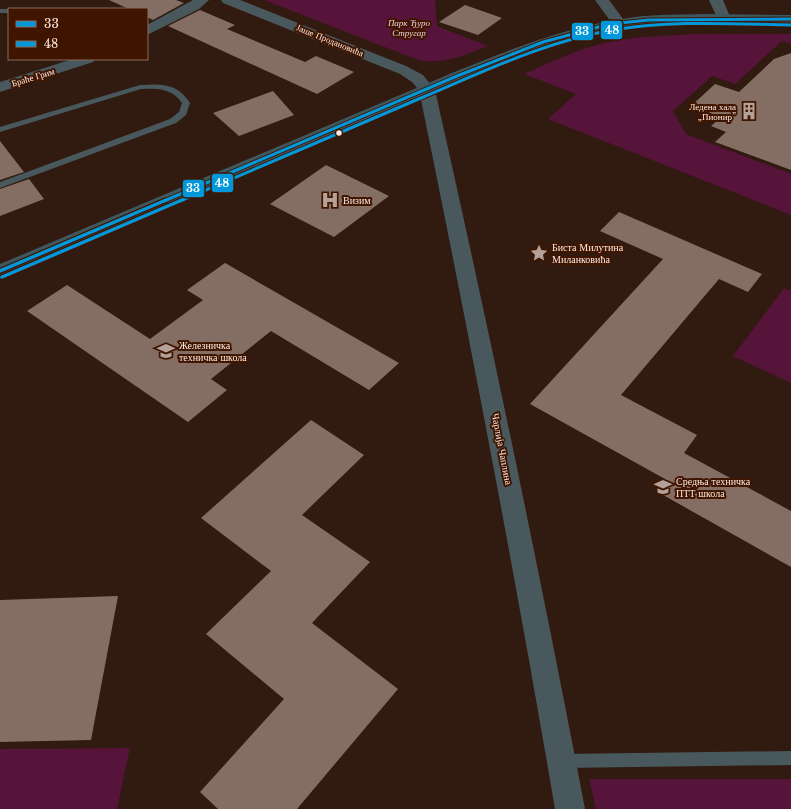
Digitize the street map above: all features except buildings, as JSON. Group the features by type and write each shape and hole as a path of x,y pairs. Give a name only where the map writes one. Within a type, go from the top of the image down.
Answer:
{"main road":[{"path":"0,271 496,60 552,41 584,31 640,20 791,19"}],"street":[{"path":"148,30 194,6 202,0"},
{"name":"Јаше Продановића","path":"228,0 408,72 419,80 427,90"},
{"path":"602,0 619,23"},
{"path":"716,0 724,19"},
{"name":"Браће Грим","path":"0,87 85,60"},
{"name":"Чарлија Чаплина","path":"427,90 479,332 539,635 570,809"}],"lane":[{"path":"0,130 140,87 157,86 172,89 182,95 186,103 183,113 173,121 0,185"},
{"path":"562,761 791,758"}],"green space":[{"name":"Парк Ђуро Стругар","path":"264,0 435,0 437,26 488,46 462,56 445,60 418,60"},
{"path":"691,34 791,34 791,44 782,41 735,84 712,76 673,111 686,134 791,174 791,215 548,119 576,94 524,74 547,63 607,42"},
{"path":"784,288 791,291 791,383 733,356"},
{"path":"130,748 117,809 0,809 0,749"},
{"path":"589,779 791,779 791,809 596,809"}],"transit line":[{"name":"33","path":"0,271 457,76 543,42 610,24 649,20 791,19"},
{"name":"48","path":"2,277 459,82 553,45 612,30 656,25 791,25"}],"place":[{"name":"Ледена хала „Пионир”","path":"749,111"},
{"name":"Визим","path":"330,200"},
{"name":"Биста Милутина Миланковића","path":"539,253"},
{"name":"Железничка техничка школа","path":"166,351"},
{"name":"Средња техничка ПТТ школа","path":"663,487"}]}
